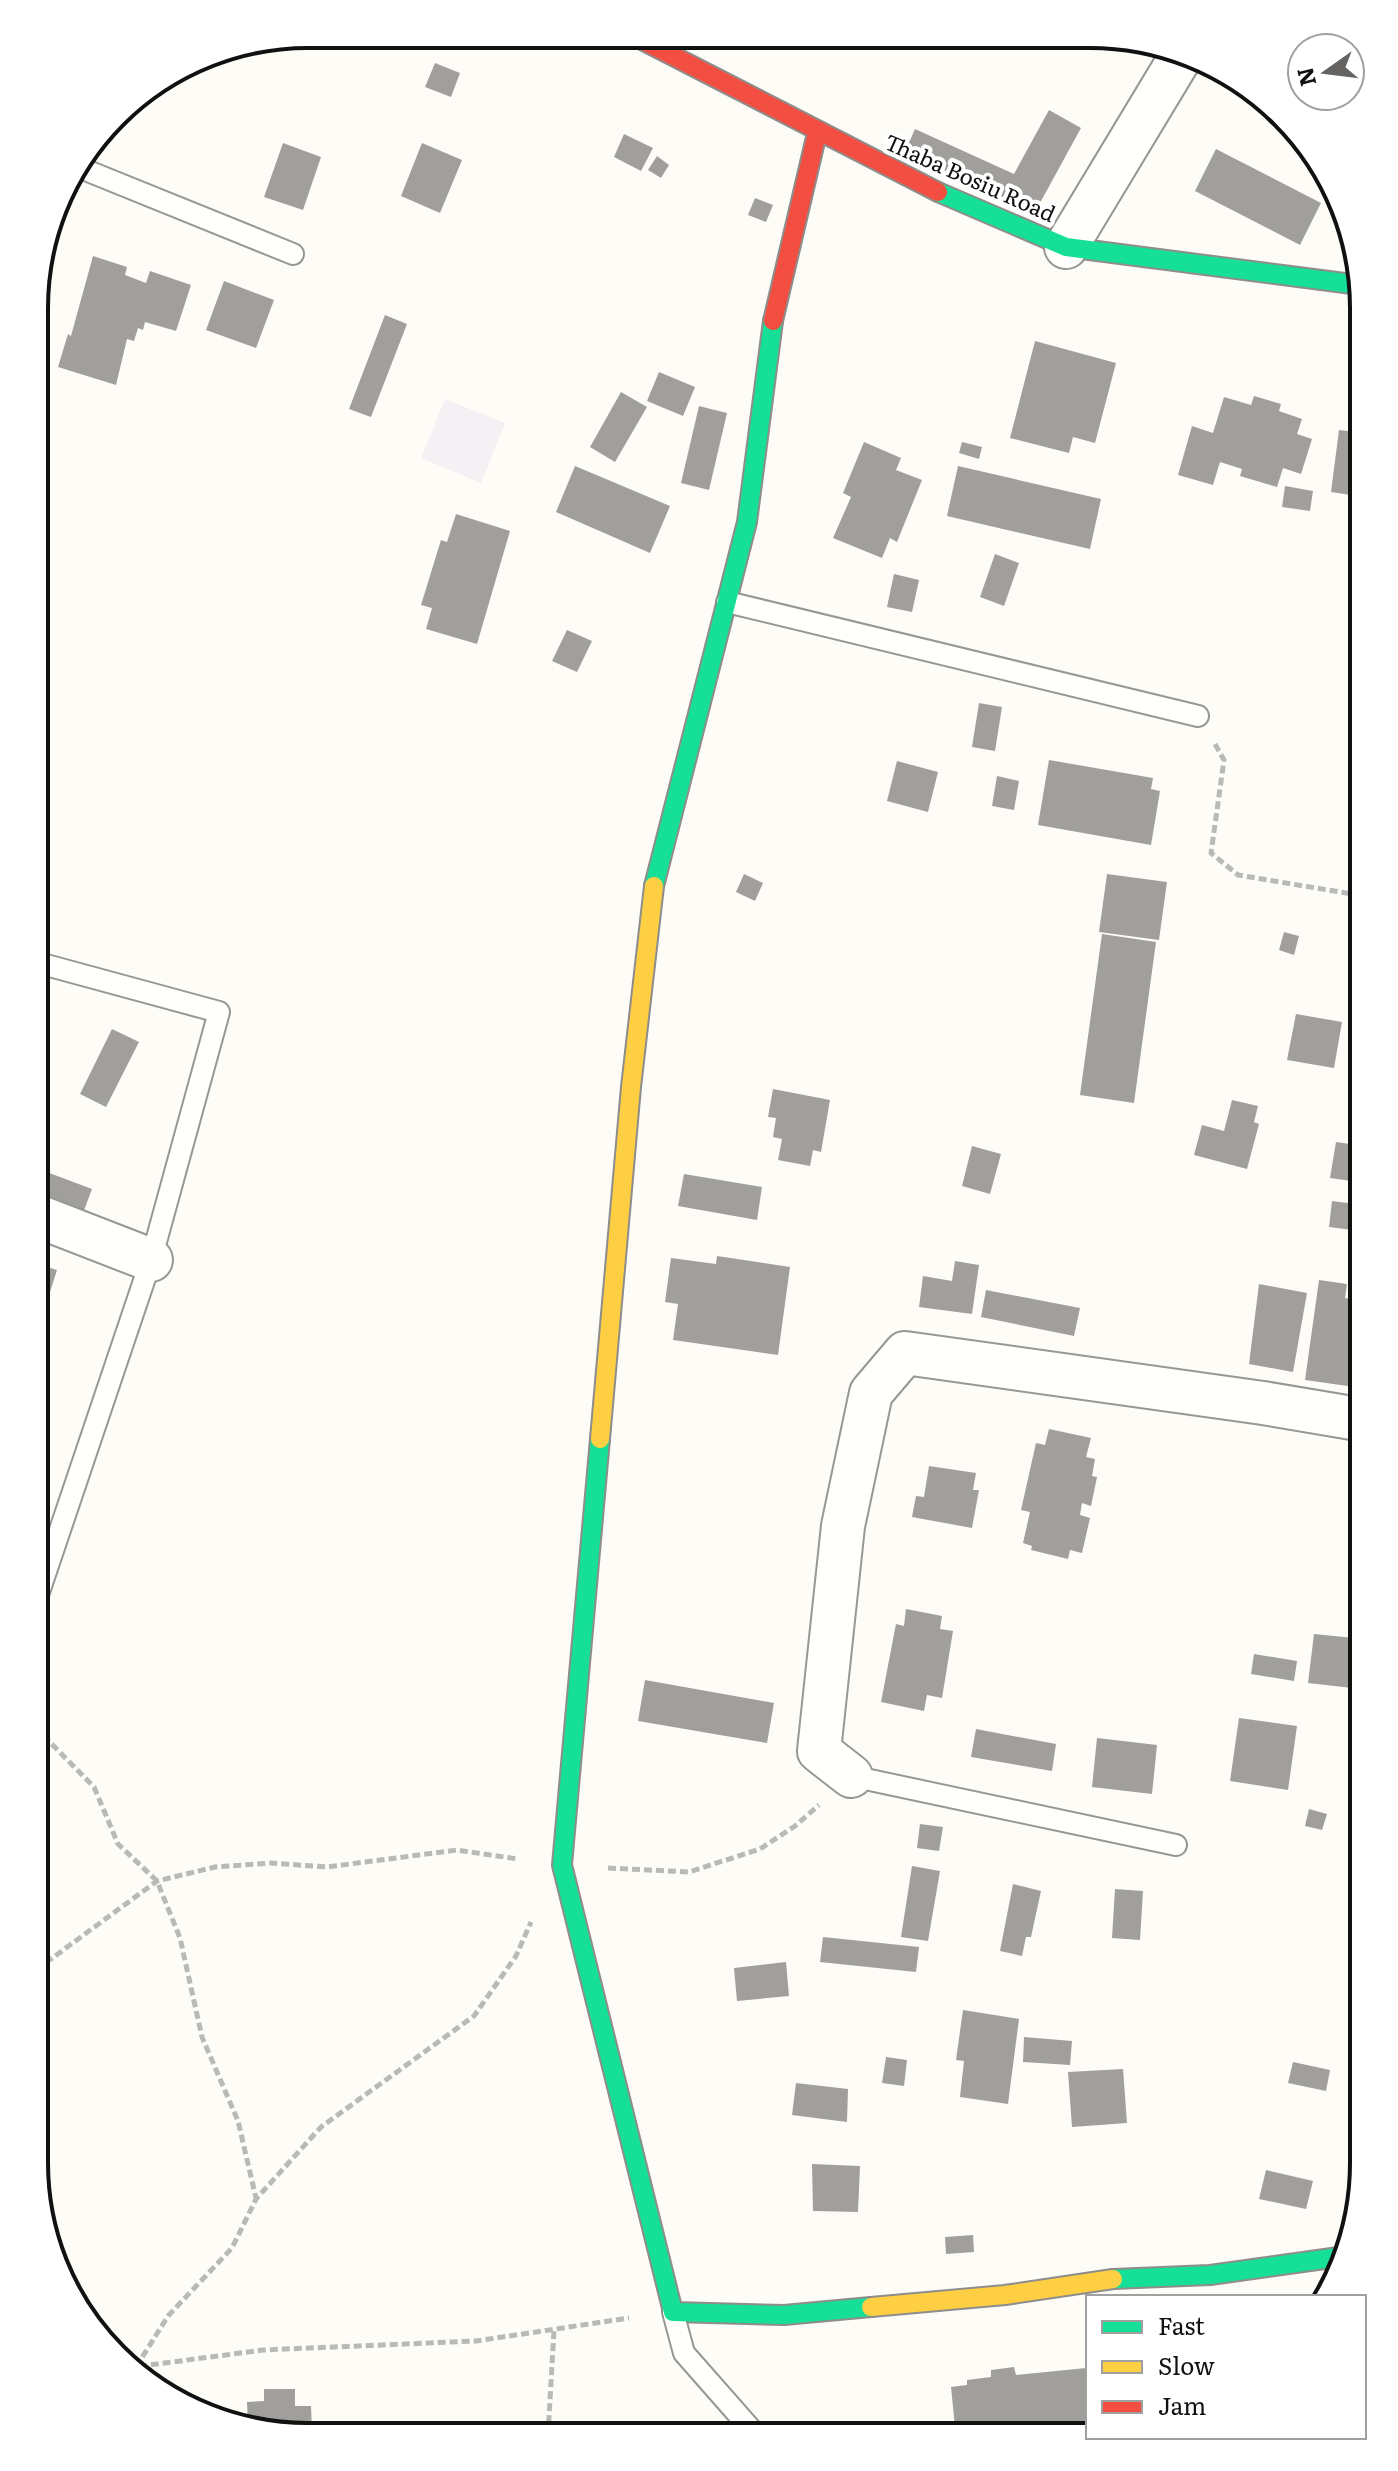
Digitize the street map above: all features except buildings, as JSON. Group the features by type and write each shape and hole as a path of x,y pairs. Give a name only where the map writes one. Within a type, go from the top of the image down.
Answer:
{"street":[{"name":"Thaba Bosiu Road","path":"657,48 817,133 977,211 1066,247 1349,284"},
{"path":"1066,247 1177,63"},
{"path":"817,133 768,344 747,522 654,887 631,1087 562,1865 673,2312 784,2315 1005,2295 1095,2280 1210,2275 1331,2258"},
{"path":"48,1220 151,1260"},
{"path":"851,1776 819,1751 843,1526 871,1393 905,1353 1349,1418"}],"lane":[{"path":"88,171 293,254"},
{"path":"727,602 1198,716"},
{"path":"48,966 219,1012 151,1260 48,1565"},
{"path":"851,1776 1176,1845"},
{"path":"673,2312 684,2353 746,2423"}],"path":[{"path":"1198,716 1224,760 1211,853 1238,875 1350,894"},
{"path":"48,1740 94,1787 118,1844 157,1881 180,1938 202,2037 238,2121 256,2199"},
{"path":"48,1960 157,1881 215,1867 271,1863 327,1867 457,1850 562,1865 689,1872 760,1849 795,1826 851,1776"},
{"path":"140,2360 168,2316 232,2248 256,2199 321,2127 474,2016 516,1956 562,1865"},
{"path":"147,2366 263,2350 476,2341 673,2312"},
{"path":"549,2423 554,2330"}],"shaded area":[{"path":"445,399 505,423 481,483 421,458"}],"traffic: fast":[{"path":"938,192 1066,247 1349,284"},
{"path":"654,886 747,522 773,321"},
{"path":"600,1439 562,1865 673,2312 784,2315 871,2307"},
{"path":"1113,2279 1210,2275 1331,2258"}],"traffic: slow":[{"path":"600,1439 631,1087 654,886"},
{"path":"871,2307 1005,2295 1113,2279"}],"traffic: jam":[{"path":"657,48 938,192"},
{"path":"773,321 817,133"}]}
